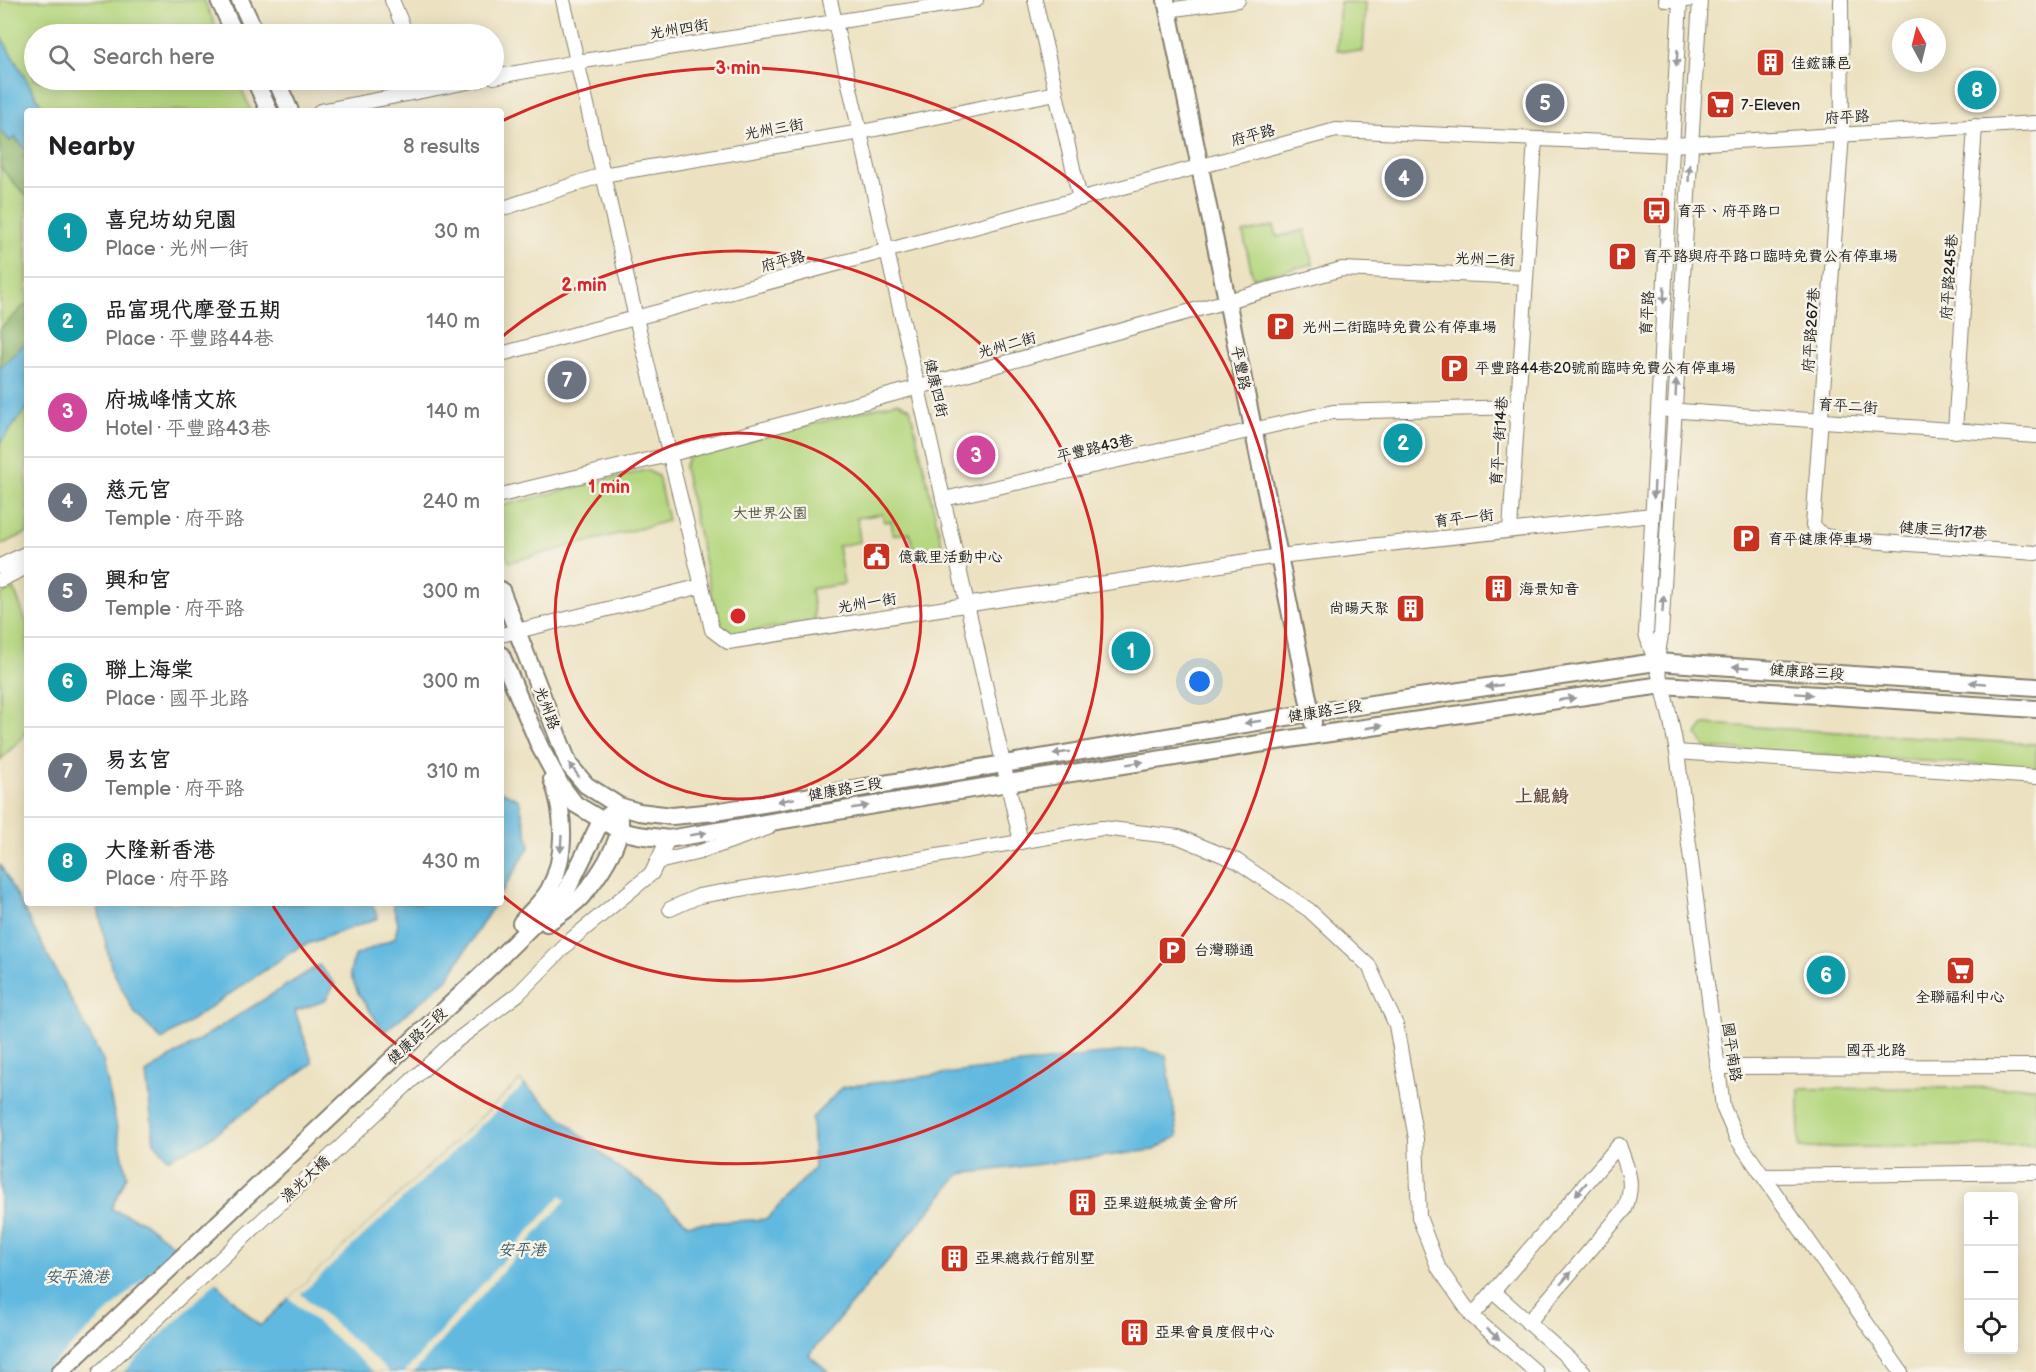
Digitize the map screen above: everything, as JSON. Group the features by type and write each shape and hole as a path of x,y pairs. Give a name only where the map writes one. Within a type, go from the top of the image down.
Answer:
{"street":[{"path":"219,0 230,24"},
{"path":"240,0 251,24"},
{"path":"392,0 402,24"},
{"name":"光州一街","path":"563,0 602,175 712,630 728,642 1279,556"},
{"name":"健康四街","path":"830,0 1021,842"},
{"name":"光州四街","path":"504,75 976,0"},
{"path":"1035,0 1080,199"},
{"path":"1167,5 1238,0"},
{"path":"1666,0 1700,0"},
{"name":"育平路","path":"1662,685 1646,634 1680,0"},
{"name":"育平路","path":"1656,662 1661,635 1700,0"},
{"name":"府平路267巷","path":"1821,421 1842,134 1841,0"},
{"name":"平豐路","path":"1167,5 1316,735"},
{"path":"259,90 267,108"},
{"path":"281,90 289,108"},
{"path":"332,108 402,90"},
{"name":"光州三街","path":"504,208 602,175 861,132 1056,93"},
{"name":"府平路","path":"504,353 1336,130 1672,145 2036,123"},
{"name":"府平路245巷","path":"1955,431 1976,126"},
{"name":"育平一街14巷","path":"1510,530 1535,139"},
{"name":"光州二街","path":"504,494 668,454 919,387 1342,269 1526,277"},
{"name":"平豐路43巷","path":"944,499 1333,412 1518,407"},
{"name":"育平二街","path":"1658,409 2036,436"},
{"name":"健康三街17巷","path":"1821,421 1813,525 1822,536 2036,553"},
{"name":"育平一街","path":"1279,556 1652,515"},
{"path":"0,566 24,554"},
{"path":"0,580 24,568"},
{"path":"509,632 702,586"},
{"name":"光州路","path":"504,606 509,632 569,765 586,785 619,806"},
{"name":"光州路","path":"504,662 540,747 560,784 575,804 601,821"},
{"name":"健康路三段","path":"619,806 639,812 672,816 715,812 1004,762 1311,713 1656,662 2036,687"},
{"name":"健康路三段","path":"601,821 620,831 668,839 1316,735 1662,685 2036,709"},
{"name":"國平南路","path":"1662,685 1670,710 1677,752 1723,1107 1737,1139 1901,1372"},
{"path":"487,969 548,890 560,859 562,824 554,785 540,747"},
{"path":"1677,752 2036,777"},
{"name":"健康路三段","path":"373,1078 566,892 601,821 619,806"},
{"name":"健康路三段","path":"487,969 581,898 606,862 620,831 619,806"},
{"path":"658,862 700,852 802,817"},
{"path":"670,909 699,896 1102,828 1179,837 1237,861 1309,910 1369,966 1396,1025 1416,1139 1419,1217 1438,1267 1472,1316 1536,1372"},
{"name":"漁光大橋","path":"100,1372 444,1050 518,994 572,939 652,873 668,839"},
{"name":"國平北路","path":"1717,1067 2036,1066"},
{"name":"漁光大橋","path":"60,1372 373,1078"},
{"path":"1472,1316 1619,1145 1629,1173 1631,1192 1625,1209 1528,1323"},
{"path":"1762,1176 2036,1172"},
{"path":"1493,1291 1584,1372"}],"green space":[{"path":"0,0 204,0 215,24 24,24 24,90 242,90 250,108 24,108 24,534 0,545"},
{"path":"1340,2 1366,3 1363,52 1337,50"},
{"path":"0,130 10,141 14,137 24,148 24,194 0,167"},
{"path":"1274,226 1277,237 1305,230 1313,264 1253,278 1243,233"},
{"path":"24,306 24,345 0,368 0,329"},
{"name":"大世界公園","path":"898,402 910,408 945,557 915,561 910,533 893,535 891,521 884,522 882,514 857,518 860,542 838,546 844,584 811,589 815,620 729,635 719,628 684,467 689,456"},
{"path":"646,470 658,476 668,521 509,562 504,550 504,505"},
{"path":"14,589 24,616 24,735 0,760 0,595"},
{"path":"1705,724 2036,744 2036,768 1706,748 1697,734"},
{"path":"2036,1087 2036,1145 1799,1148 1799,1089"}],"water":[{"path":"0,35 24,76 24,90 33,90 42,106 24,108 24,148 15,137 10,141 0,130"},
{"path":"24,345 24,412 0,443 0,368"},
{"path":"504,792 519,800 530,846 504,888"},
{"name":"安平港","path":"0,864 103,1061 127,1176 111,1209 142,1221 168,1241 199,1266 260,1326 520,1081 618,1168 642,1183 688,1224 767,1219 814,1168 812,1118 843,1087 1140,1049 1166,1055 1178,1136 1154,1150 960,1174 809,1355 829,1372 0,1372"},
{"path":"98,906 373,906 378,918 299,947 162,1040 134,1012 111,967"},
{"path":"393,906 493,906 447,980 384,1032 358,993 350,974 354,956 395,938 398,923"},
{"path":"319,965 335,984 325,1001 295,1011 313,1063 201,1144 168,1158 154,1142 146,1073"}],"pier":[{"path":"520,1081 524,1085 301,1294 389,1372 374,1372 289,1298"},
{"path":"561,1195 566,1200 414,1372 405,1372"},
{"path":"179,1245 218,1280 123,1372 44,1372"}],"place":[{"name":"佳鋐謙邑","path":"1770,63"},
{"name":"大隆新香港","path":"1977,90"},
{"name":"興和宮","path":"1545,103"},
{"name":"7-Eleven","path":"1720,105"},
{"name":"慈元宮","path":"1404,178"},
{"name":"育平、府平路口","path":"1656,211"},
{"name":"育平路與府平路口臨時免費公有停車場","path":"1622,256"},
{"name":"光州二街臨時免費公有停車場","path":"1281,327"},
{"name":"平豐路44巷20號前臨時免費公有停車場","path":"1454,368"},
{"name":"易玄宮","path":"567,380"},
{"name":"品富現代摩登五期","path":"1403,443"},
{"name":"府城峰情文旅","path":"976,455"},
{"name":"育平健康停車場","path":"1747,539"},
{"name":"億載里活動中心","path":"877,557"},
{"name":"海景知音","path":"1498,589"},
{"name":"尚暘天聚","path":"1410,608"},
{"name":"喜兒坊幼兒園","path":"1131,651"},
{"name":"台灣聯通","path":"1173,950"},
{"name":"全聯福利中心","path":"1960,970"},
{"name":"聯上海棠","path":"1826,975"},
{"name":"亞果遊艇城黃金會所","path":"1082,1203"},
{"name":"亞果總裁行館別墅","path":"954,1258"},
{"name":"亞果會員度假中心","path":"1134,1332"}],"district":[{"name":"上鯤鯓","path":"1542,796"}],"water label":[{"name":"安平漁港","path":"77,1276"}]}
